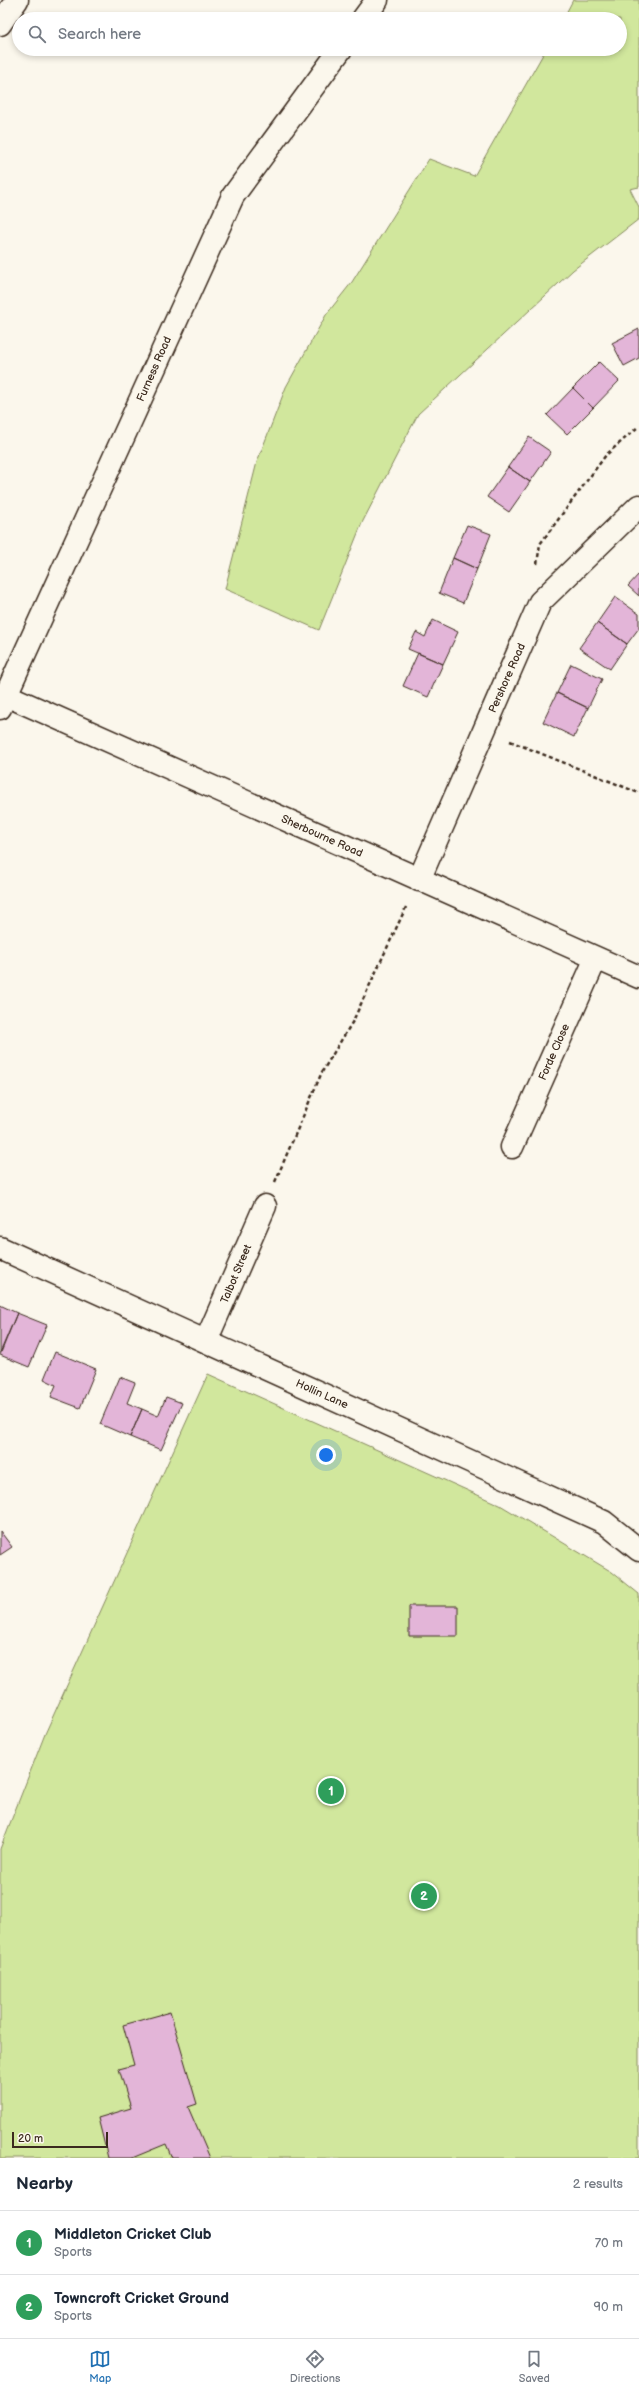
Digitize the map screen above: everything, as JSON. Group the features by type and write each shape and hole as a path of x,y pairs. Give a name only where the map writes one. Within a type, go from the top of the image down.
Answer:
{"street":[{"path":"0,24 17,0"},
{"path":"369,12 378,0"},
{"name":"Furness Road","path":"3,701 232,196 336,56"},
{"name":"Pershore Road","path":"418,880 540,602 639,506"},
{"name":"Sherbourne Road","path":"3,701 639,977"},
{"name":"Forde Close","path":"512,1147 596,958"},
{"name":"Talbot Street","path":"206,1342 265,1206"},
{"name":"Hollin Lane","path":"0,1248 604,1522 639,1550"}],"path":[{"path":"537,567 540,544 606,455 639,426"},
{"path":"484,728 639,794"},
{"path":"265,1206 322,1072 353,1021 418,880"}],"green space":[{"path":"573,0 639,0 639,187 630,189 639,207 639,219 573,270 418,414 362,523 319,630 225,589 257,462 286,387 326,315 352,282 429,159 474,176 542,56 627,56 627,12 567,12"},
{"path":"208,1374 500,1505 612,1572 639,1594 639,2158 0,2158 0,1849 45,1734"}],"building":[{"path":"639,329 639,358 624,366 612,343"},
{"path":"599,362 619,381 593,408 573,388"},
{"path":"573,388 593,408 567,434 547,415"},
{"path":"529,437 551,452 530,482 508,467"},
{"path":"508,467 530,482 509,512 487,497"},
{"path":"467,525 491,534 477,569 453,558"},
{"path":"453,558 477,569 463,603 439,593"},
{"path":"639,574 639,596 628,586"},
{"path":"615,597 639,614 639,628 627,644 597,623"},
{"path":"433,620 458,632 443,664 408,649 416,632 425,637"},
{"path":"597,623 627,644 610,669 579,648"},
{"path":"418,653 443,664 428,697 403,686"},
{"path":"571,664 602,679 588,708 557,693"},
{"path":"557,693 588,708 574,737 543,722"},
{"path":"0,1305 17,1313 0,1353"},
{"path":"17,1313 47,1325 29,1367 0,1355"},
{"path":"55,1352 96,1369 80,1408 51,1397 56,1385 44,1379"},
{"path":"120,1377 135,1383 127,1403 142,1409 130,1437 100,1424"},
{"path":"166,1397 182,1403 161,1450 130,1437 142,1409 158,1416"},
{"path":"0,1531 12,1547 0,1555"},
{"path":"409,1606 458,1606 458,1636 409,1636"},
{"path":"170,2012 197,2104 188,2107 210,2158 172,2158 166,2144 132,2158 108,2158 98,2118 131,2108 119,2069 134,2065 123,2025"}],"place":[{"name":"Middleton Cricket Club","path":"331,1791"},
{"name":"Towncroft Cricket Ground","path":"424,1896"}]}
